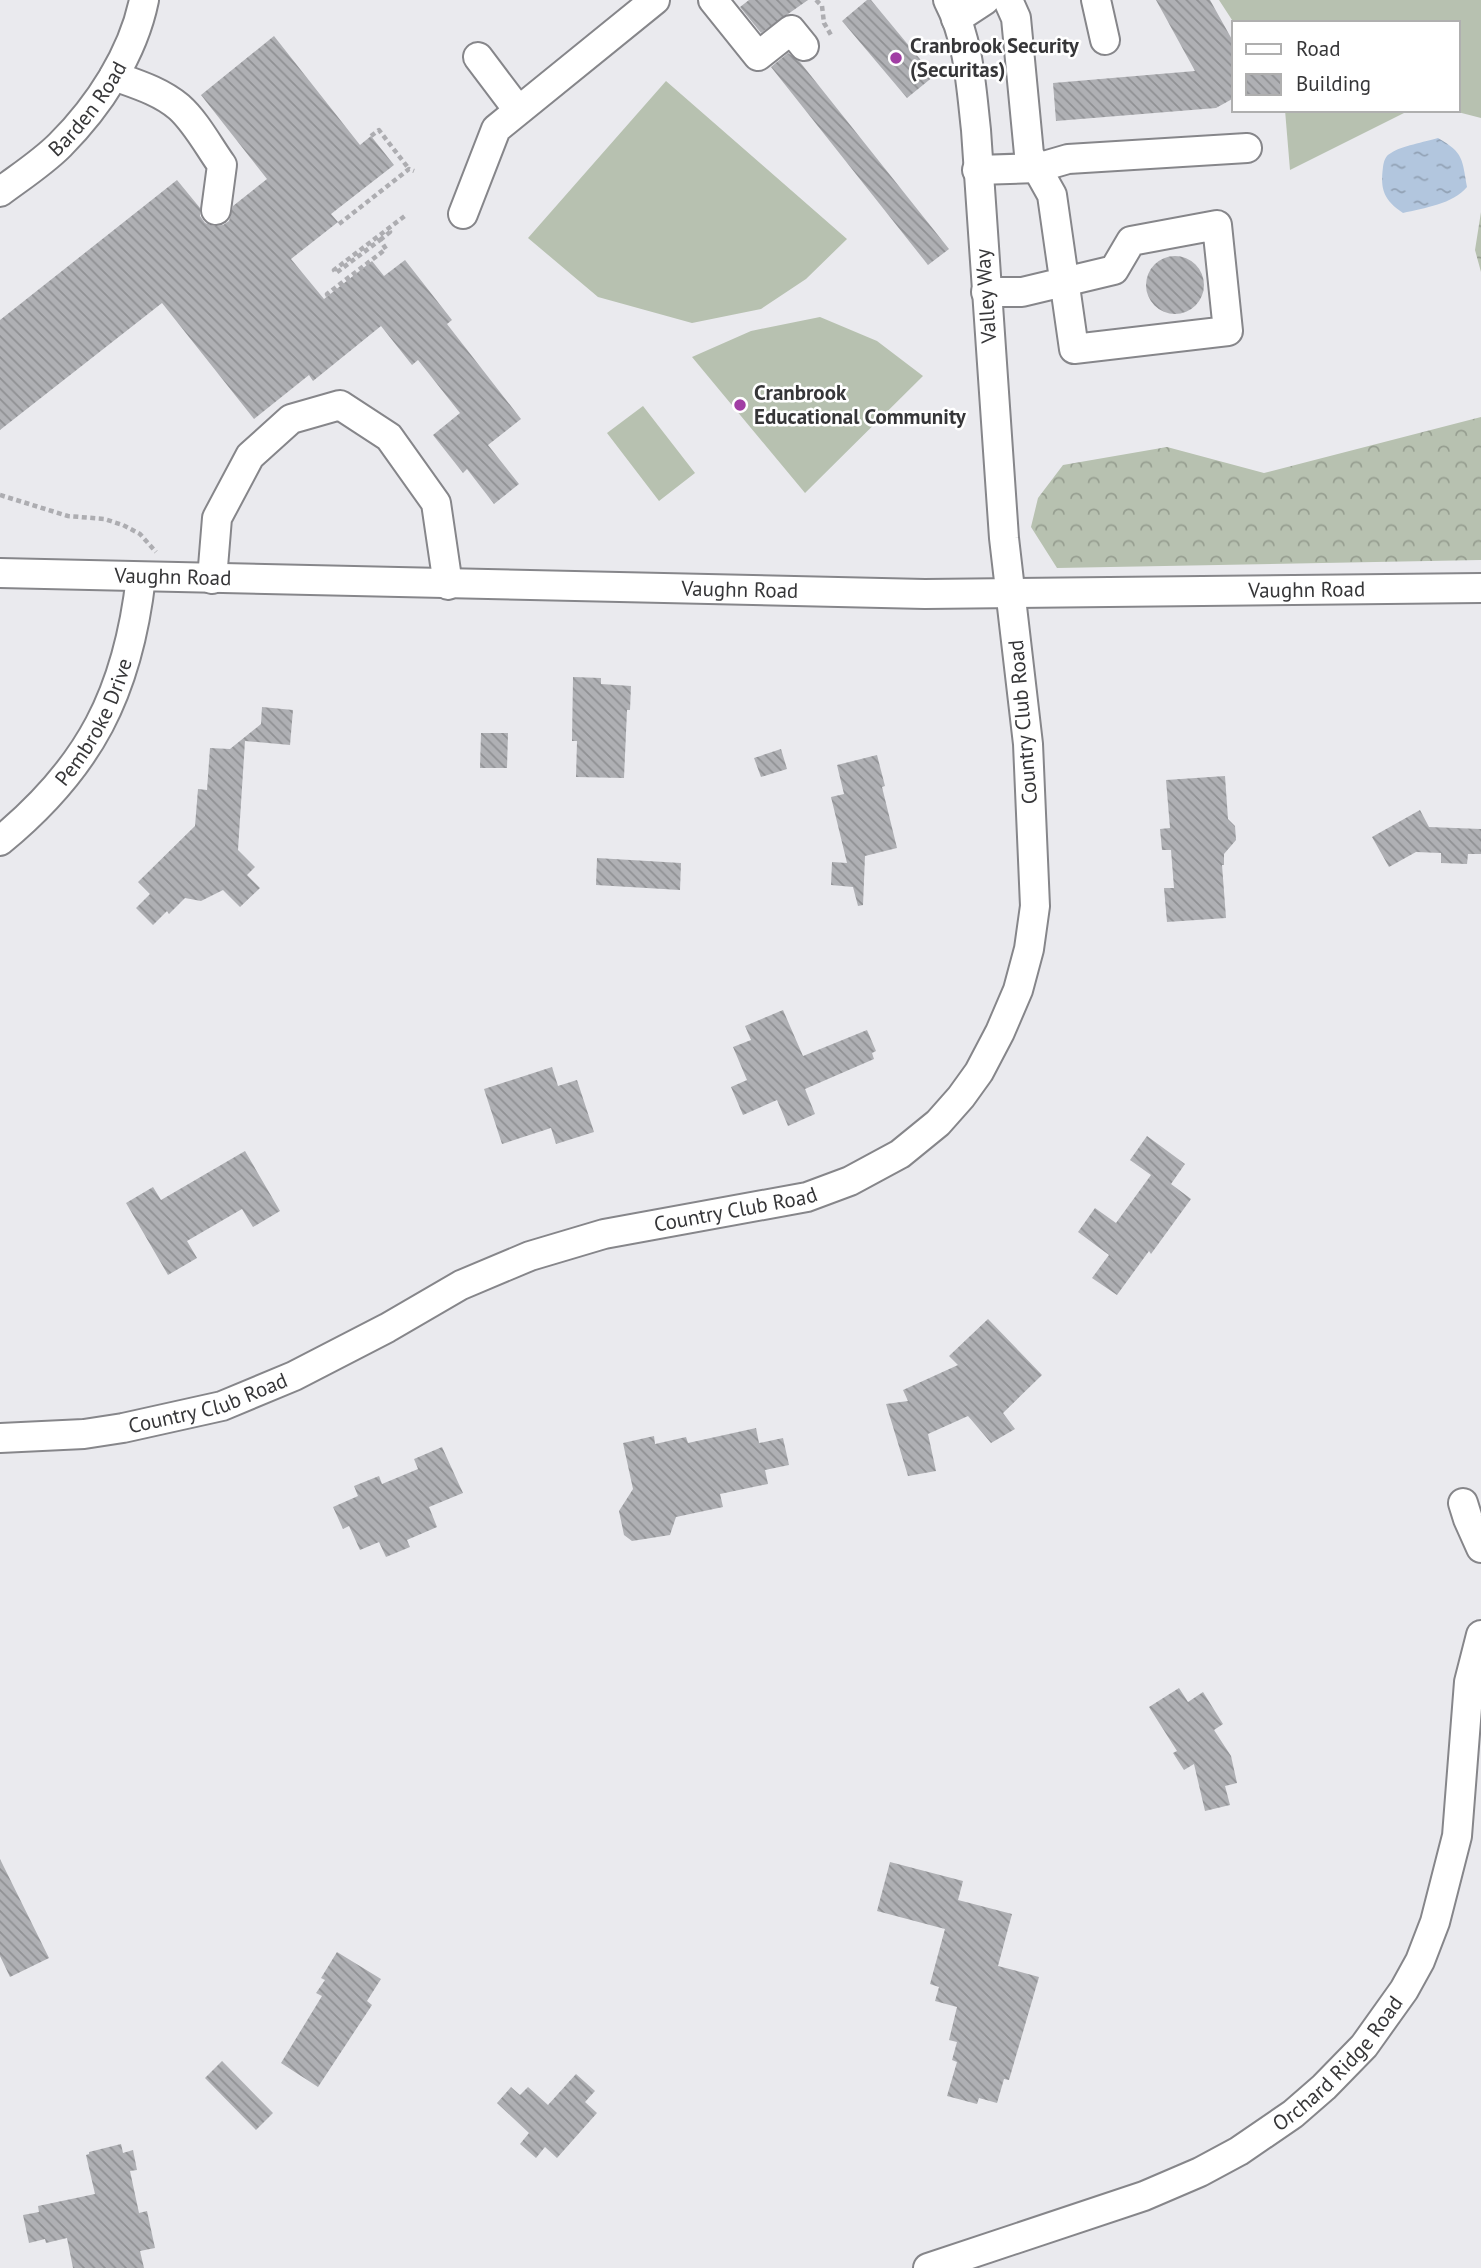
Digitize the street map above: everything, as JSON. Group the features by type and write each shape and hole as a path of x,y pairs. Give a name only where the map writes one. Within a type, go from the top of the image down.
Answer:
{"street":[{"name":"Barden Road","path":"0,192 59,146 81,123 120,67 145,0"},
{"path":"463,214 496,129 655,0"},
{"path":"713,0 758,56 791,30 804,46"},
{"path":"952,9 985,0"},
{"path":"986,292 1022,292 1064,283 1114,270 1131,241 1217,225 1228,331 1074,349 1064,283 1052,195 1030,153 1016,18 1008,0"},
{"path":"1096,0 1105,40"},
{"name":"Valley Way","path":"952,9 969,67 1010,595"},
{"path":"478,57 518,110"},
{"path":"114,76 154,91 180,108 196,129 222,165 216,210"},
{"path":"977,170 1037,168 1068,159 1247,148"},
{"path":"212,579 217,518 250,456 291,419 340,405 389,438 436,503 448,585"},
{"name":"Vaughn Road","path":"0,573 448,585 1010,595 1481,588"},
{"name":"Pembroke Drive","path":"0,841 28,818 86,750 105,716 128,654 137,617 154,578"},
{"name":"Country Club Road","path":"0,1438 85,1434 164,1421 222,1406 294,1376 387,1328 461,1285 530,1256 604,1234 807,1197 872,1171 923,1137 961,1097 979,1072 1018,990 1029,949 1035,906 1032,813 1028,744 1010,595"},
{"path":"1463,1503 1481,1548"},
{"name":"Orchard Ridge Road","path":"928,2268 1144,2196 1200,2172 1239,2151 1293,2114 1364,2046 1404,1990 1420,1961 1435,1922 1457,1836 1469,1682 1481,1635"}],"path":[{"path":"816,0 822,6 824,23 831,35"},
{"path":"339,224 411,170 379,130 371,136"},
{"path":"387,229 390,232 336,273 334,270 387,229 406,215"},
{"path":"328,296 327,294 386,249 380,240"},
{"path":"0,495 68,516 104,519 140,534 159,557 154,578"}],"green space":[{"path":"1219,0 1481,0 1481,118 1458,112 1460,112 1460,21 1233,21"},
{"path":"666,81 847,239 806,279 761,309 692,323 598,297 528,238"},
{"path":"1285,112 1406,112 1290,170"},
{"path":"1481,212 1481,272 1475,250"},
{"path":"820,317 877,341 923,376 805,493 692,357 751,331"},
{"path":"643,406 695,473 659,501 607,433"},
{"path":"1481,417 1481,560 1057,568 1031,527 1038,498 1063,465 1167,447 1264,473"}],"water":[{"path":"1438,138 1453,148 1460,158 1467,187 1454,198 1403,213 1391,204 1383,188 1385,159 1401,148"}],"building":[{"path":"749,0 808,0 761,33 740,7"},
{"name":"Cranbrook Security (Securitas)","path":"867,0 871,0 934,76 907,98 842,21"},
{"path":"1156,0 1210,0 1232,39 1232,99 1216,108 1056,121 1053,83 1195,71"},
{"path":"274,36 360,145 371,136 394,165 331,214 338,222 291,259 324,299 372,261 384,276 405,260 452,320 447,324 521,419 488,445 519,484 494,504 467,469 463,473 433,435 460,413 418,360 412,365 381,326 313,381 309,375 254,419 162,303 0,430 0,320 177,180 200,208 200,216 205,223 214,226 229,221 233,206 267,179 201,95"},
{"path":"788,53 800,62 949,249 928,265 771,67"},
{"path":"1175,256 1186,258 1199,269 1204,285 1202,296 1191,309 1175,314 1164,312 1151,301 1146,285 1148,274 1159,261"},
{"path":"573,677 601,678 601,684 631,686 630,710 627,710 624,778 576,777 577,741 572,741"},
{"path":"262,707 293,710 290,745 245,741 238,850 255,867 247,875 260,888 240,907 223,890 201,901 185,898 153,925 136,908 150,894 138,882 195,826 198,789 207,790 210,748 230,749 261,724"},
{"path":"481,733 508,733 507,768 480,768"},
{"path":"781,749 787,769 761,777 754,758"},
{"path":"877,755 897,848 865,856 863,905 858,906 853,887 831,885 832,862 847,863 831,797 844,794 837,765"},
{"path":"1225,776 1228,819 1235,826 1236,840 1224,854 1222,865 1226,918 1167,922 1164,888 1174,888 1171,850 1162,850 1160,829 1170,828 1166,780"},
{"path":"1420,810 1429,827 1481,829 1481,854 1468,854 1467,864 1441,863 1441,853 1416,852 1389,867 1372,837"},
{"path":"597,858 681,863 680,890 596,885"},
{"path":"783,1010 803,1056 867,1030 876,1051 872,1053 874,1059 805,1089 815,1114 788,1126 777,1100 743,1115 731,1087 747,1080 733,1047 751,1040 745,1026"},
{"path":"552,1067 558,1086 577,1080 594,1132 556,1144 551,1128 502,1144 484,1089"},
{"path":"1147,1136 1185,1164 1171,1184 1191,1199 1117,1295 1092,1278 1109,1255 1078,1232 1095,1208 1116,1223 1151,1175 1130,1160"},
{"path":"245,1151 280,1211 253,1227 242,1209 187,1241 197,1258 168,1275 126,1203 153,1187 161,1200"},
{"path":"988,1319 1042,1375 1003,1413 1015,1429 991,1443 968,1416 928,1434 936,1471 908,1476 886,1404 908,1401 903,1390 958,1365 949,1356"},
{"path":"756,1428 759,1443 783,1438 789,1465 765,1470 768,1484 720,1494 723,1507 676,1517 670,1535 632,1541 624,1535 619,1511 633,1489 623,1443 654,1436 655,1444 686,1437 688,1443"},
{"path":"442,1447 463,1493 429,1507 437,1527 407,1540 410,1547 386,1557 379,1542 360,1550 349,1526 343,1529 333,1507 358,1496 354,1486 379,1476 382,1484 418,1469 414,1459"},
{"path":"1179,1688 1188,1702 1203,1692 1223,1724 1214,1730 1231,1756 1237,1783 1225,1786 1230,1805 1205,1811 1194,1764 1184,1770 1173,1753 1177,1751 1149,1707"},
{"path":"0,1859 49,1958 10,1977 0,1956"},
{"path":"890,1862 963,1881 958,1900 1012,1914 998,1966 1039,1977 1009,2080 1004,2079 997,2103 979,2098 977,2104 947,2096 957,2062 952,2060 957,2042 949,2040 957,2007 935,2001 939,1987 930,1984 945,1929 877,1911"},
{"path":"337,1952 381,1979 367,2001 372,2005 318,2087 281,2063 322,1996 316,1993 325,1980 321,1978"},
{"path":"222,2061 273,2113 256,2130 205,2078"},
{"path":"576,2074 595,2091 585,2102 597,2113 557,2158 545,2147 536,2158 520,2144 529,2133 497,2103 511,2087 520,2095 528,2087 548,2105"},
{"path":"121,2144 123,2153 133,2150 137,2170 130,2171 139,2213 147,2211 155,2248 140,2251 144,2268 73,2268 67,2238 46,2243 45,2239 29,2243 23,2215 39,2212 38,2206 95,2194 86,2155"}],"place":[{"name":"Cranbrook Security (Securitas)","path":"896,58"},
{"name":"Cranbrook Educational Community","path":"740,405"}]}
